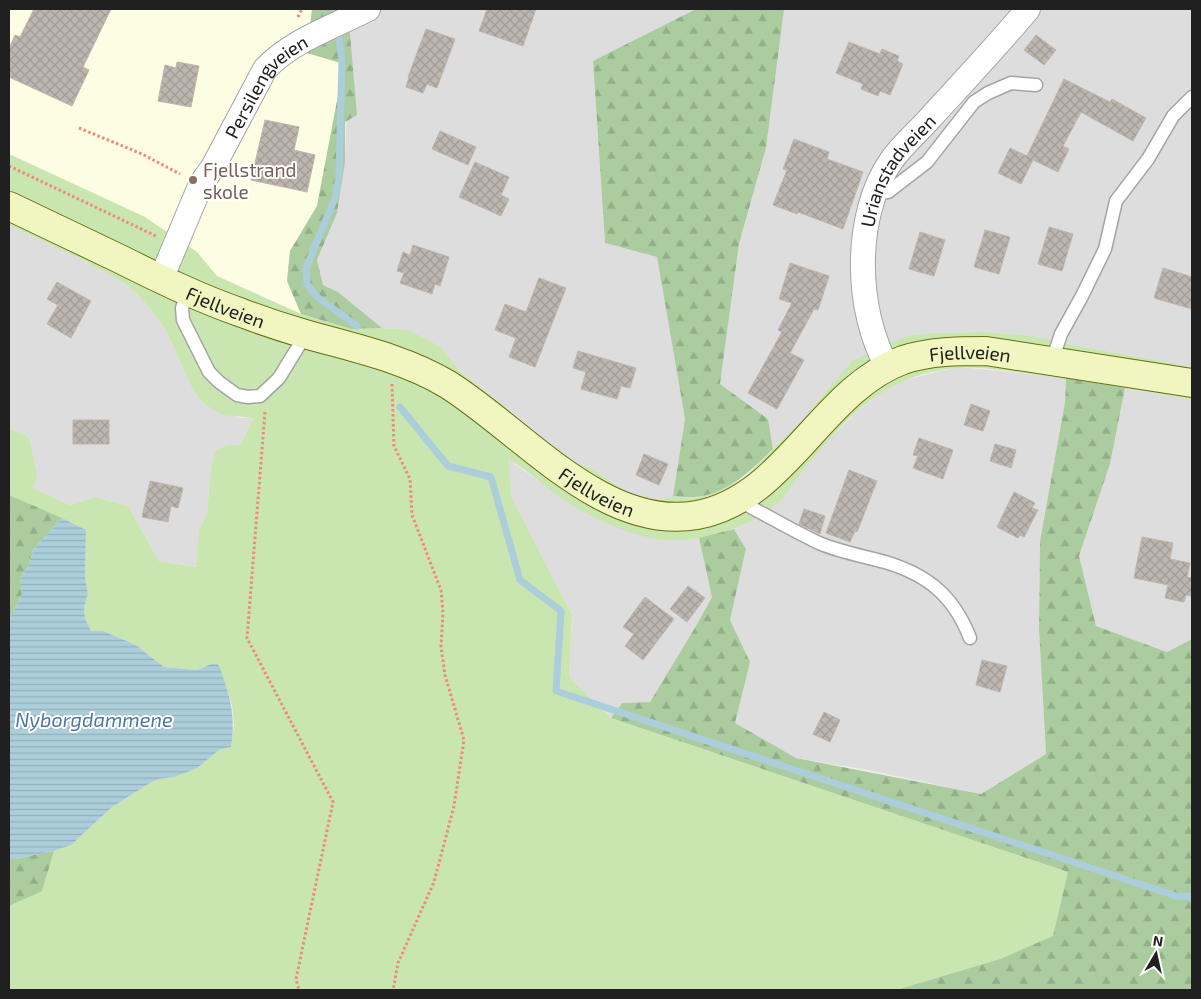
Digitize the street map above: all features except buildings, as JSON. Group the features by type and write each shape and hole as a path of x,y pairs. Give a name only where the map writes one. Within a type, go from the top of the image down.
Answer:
{"main road":[{"name":"Fjellveien","path":"9,206 187,292 306,334 397,360 445,383 478,405 565,474 602,497 624,507 649,514 671,517 698,515 737,500 762,483 852,391 866,380 902,360 922,355 960,351 986,351 1192,383"}],"street":[{"name":"Persilengveien","path":"161,279 201,184 213,167 265,69 284,52 368,9"},
{"name":"Urianstadveien","path":"888,368 879,353 870,327 862,266 867,223 875,193 891,161 1028,9"}],"lane":[{"path":"875,193 888,192 927,162 974,102 988,92 1011,84 1036,85"},
{"path":"1052,361 1061,334 1105,249 1113,211 1119,195 1148,159 1173,116 1192,97"},
{"path":"187,292 182,308 183,320 209,372 237,395 248,397 260,396 279,378 306,334"},
{"path":"737,500 820,543 901,568 930,583 944,594 956,608 964,621 970,638"}],"path":[{"path":"79,128 142,154 201,184"},
{"path":"9,166 176,245"},
{"path":"392,381 394,446 410,479 412,515 441,590 444,613 441,647 445,675 464,740 454,806 434,882 398,964 393,990"},
{"path":"260,396 266,415 247,638 333,802 296,979 299,990"}],"shaded area":[{"name":"Fjellstrand skole","path":"9,9 312,9 307,52 344,63 317,206 290,251 287,281 301,314 217,276 145,217 9,154"},
{"path":"350,9 696,9 593,62 605,243 657,257 685,419 673,496 658,500 627,492 587,466 579,465 541,437 459,370 440,346 409,330 382,328 338,292 323,285 317,260 337,213 345,163"},
{"path":"778,9 1192,9 1192,367 1033,336 985,332 930,333 907,336 803,419 773,449 768,419 720,384 739,244 766,148 784,10"},
{"path":"9,225 83,260 124,283 153,312 167,332 193,391 203,403 239,418 253,418 240,445 228,445 211,468 207,513 199,530 197,567 159,561 128,506 95,497 70,505 33,488 29,437 9,428"},
{"path":"960,367 1066,378 1065,402 1040,541 1039,629 1046,754 981,794 863,769 796,758 734,723 750,662 730,620 746,549 734,529 755,518 801,473 821,447 858,411 882,392 903,381"},
{"path":"1125,388 1192,399 1192,639 1167,652 1096,626 1079,556 1110,464"},
{"path":"507,458 570,504 616,527 638,535 664,540 699,538 712,597 650,702 622,703 611,718 569,677 572,615 512,498"}],"green space":[{"path":"312,9 350,9 350,34 357,115 345,122 345,163 337,213 317,260 323,285 338,292 382,328 351,329 301,314 287,281 290,251 317,206 344,64 307,53"},
{"path":"696,9 784,10 766,148 739,244 720,384 768,419 773,449 729,486 704,496 689,497 673,496 685,419 657,257 605,243 593,61"},
{"path":"9,154 145,217 197,252 217,276 301,314 351,329 382,328 409,330 440,346 459,370 541,437 579,465 587,466 627,492 658,500 673,496 689,498 720,491 745,477 803,419 852,361 907,336 930,333 985,332 1033,336 1192,367 1192,399 983,368 951,369 930,372 915,377 886,390 856,412 818,452 781,500 768,511 725,532 693,539 663,540 615,527 570,504 508,459 512,498 572,615 569,677 611,718 1068,872 1054,936 1000,959 896,990 9,990 9,906 42,890 54,851 71,845 112,807 150,783 196,769 219,750 231,747 234,725 232,705 220,667 211,664 197,670 164,667 136,645 103,631 91,631 85,618 84,607 88,594 85,578 86,530 9,495 9,428 29,437 37,475 33,488 70,505 95,497 128,506 159,561 196,567 199,530 207,513 211,468 216,450 228,445 240,445 253,418 222,415 203,403 193,391 167,332 153,312 124,283 83,260 9,225"},
{"path":"1066,378 1125,388 1110,464 1079,556 1096,626 1167,652 1192,639 1192,990 896,990 1000,959 1053,936 1068,872 611,718 622,703 650,702 712,597 699,538 734,529 746,549 730,620 750,662 735,723 796,758 981,794 1046,754 1039,629 1040,541 1065,402"},
{"path":"9,495 62,518 33,550 30,563 20,578 22,594 9,621"},
{"path":"54,851 42,891 9,906 9,860"}],"water":[{"name":"Nyborgdammene","path":"62,518 86,530 85,578 88,594 84,607 85,618 91,631 103,631 136,645 164,667 197,670 211,664 217,664 220,667 227,688 231,706 233,725 231,747 219,750 196,769 150,783 112,807 71,845 54,851 9,860 9,621 22,594 20,578 30,563 33,550"}],"waterway":[{"path":"335,9 342,60 339,177 335,198 306,268 307,284 317,297 357,326"},
{"path":"400,407 448,466 491,477 520,580 561,611 556,691 1179,897 1192,896"}],"place":[{"name":"Fjellstrand skole","path":"193,180"}]}
